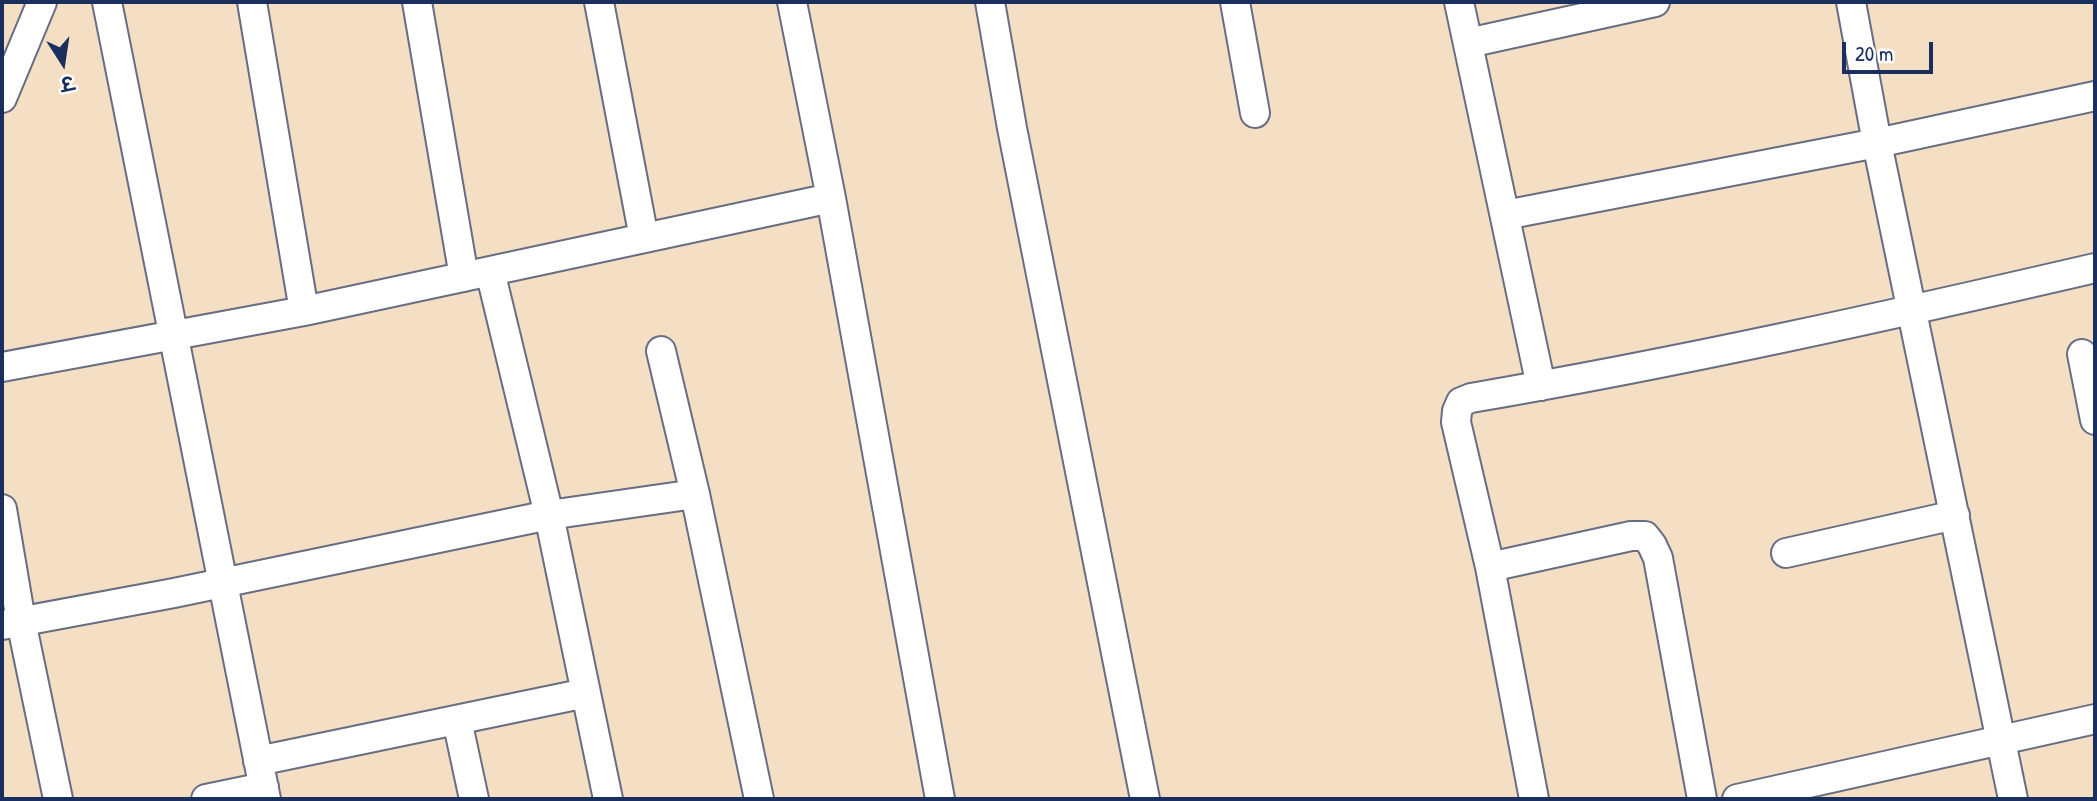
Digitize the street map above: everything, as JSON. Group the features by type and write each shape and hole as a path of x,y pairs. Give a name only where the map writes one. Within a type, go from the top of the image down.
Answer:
{"street":[{"path":"2,98 42,2"},
{"path":"107,2 263,783"},
{"path":"252,2 304,311"},
{"path":"417,2 477,274 549,515 608,799"},
{"path":"599,2 644,238"},
{"path":"792,2 831,198 940,799"},
{"path":"990,2 1012,128 1145,799"},
{"path":"1236,2 1255,113"},
{"path":"1459,2 1541,386"},
{"path":"1468,43 1656,2"},
{"path":"1850,2 2013,799"},
{"path":"1505,215 1877,143 2095,96"},
{"path":"2,367 304,311 831,198"},
{"path":"1534,799 1490,566 1456,422 1461,402 1913,311 2095,268"},
{"path":"661,351 695,494 759,799"},
{"path":"2082,354 2095,420"},
{"path":"11,623 549,515 695,494"},
{"path":"2,509 11,623 58,799"},
{"path":"1786,552 1955,514"},
{"path":"1490,566 1631,536 1645,536 1658,558 1702,799"},
{"path":"206,799 457,720 586,693"},
{"path":"1737,799 2095,719"},
{"path":"457,720 474,799"}]}
